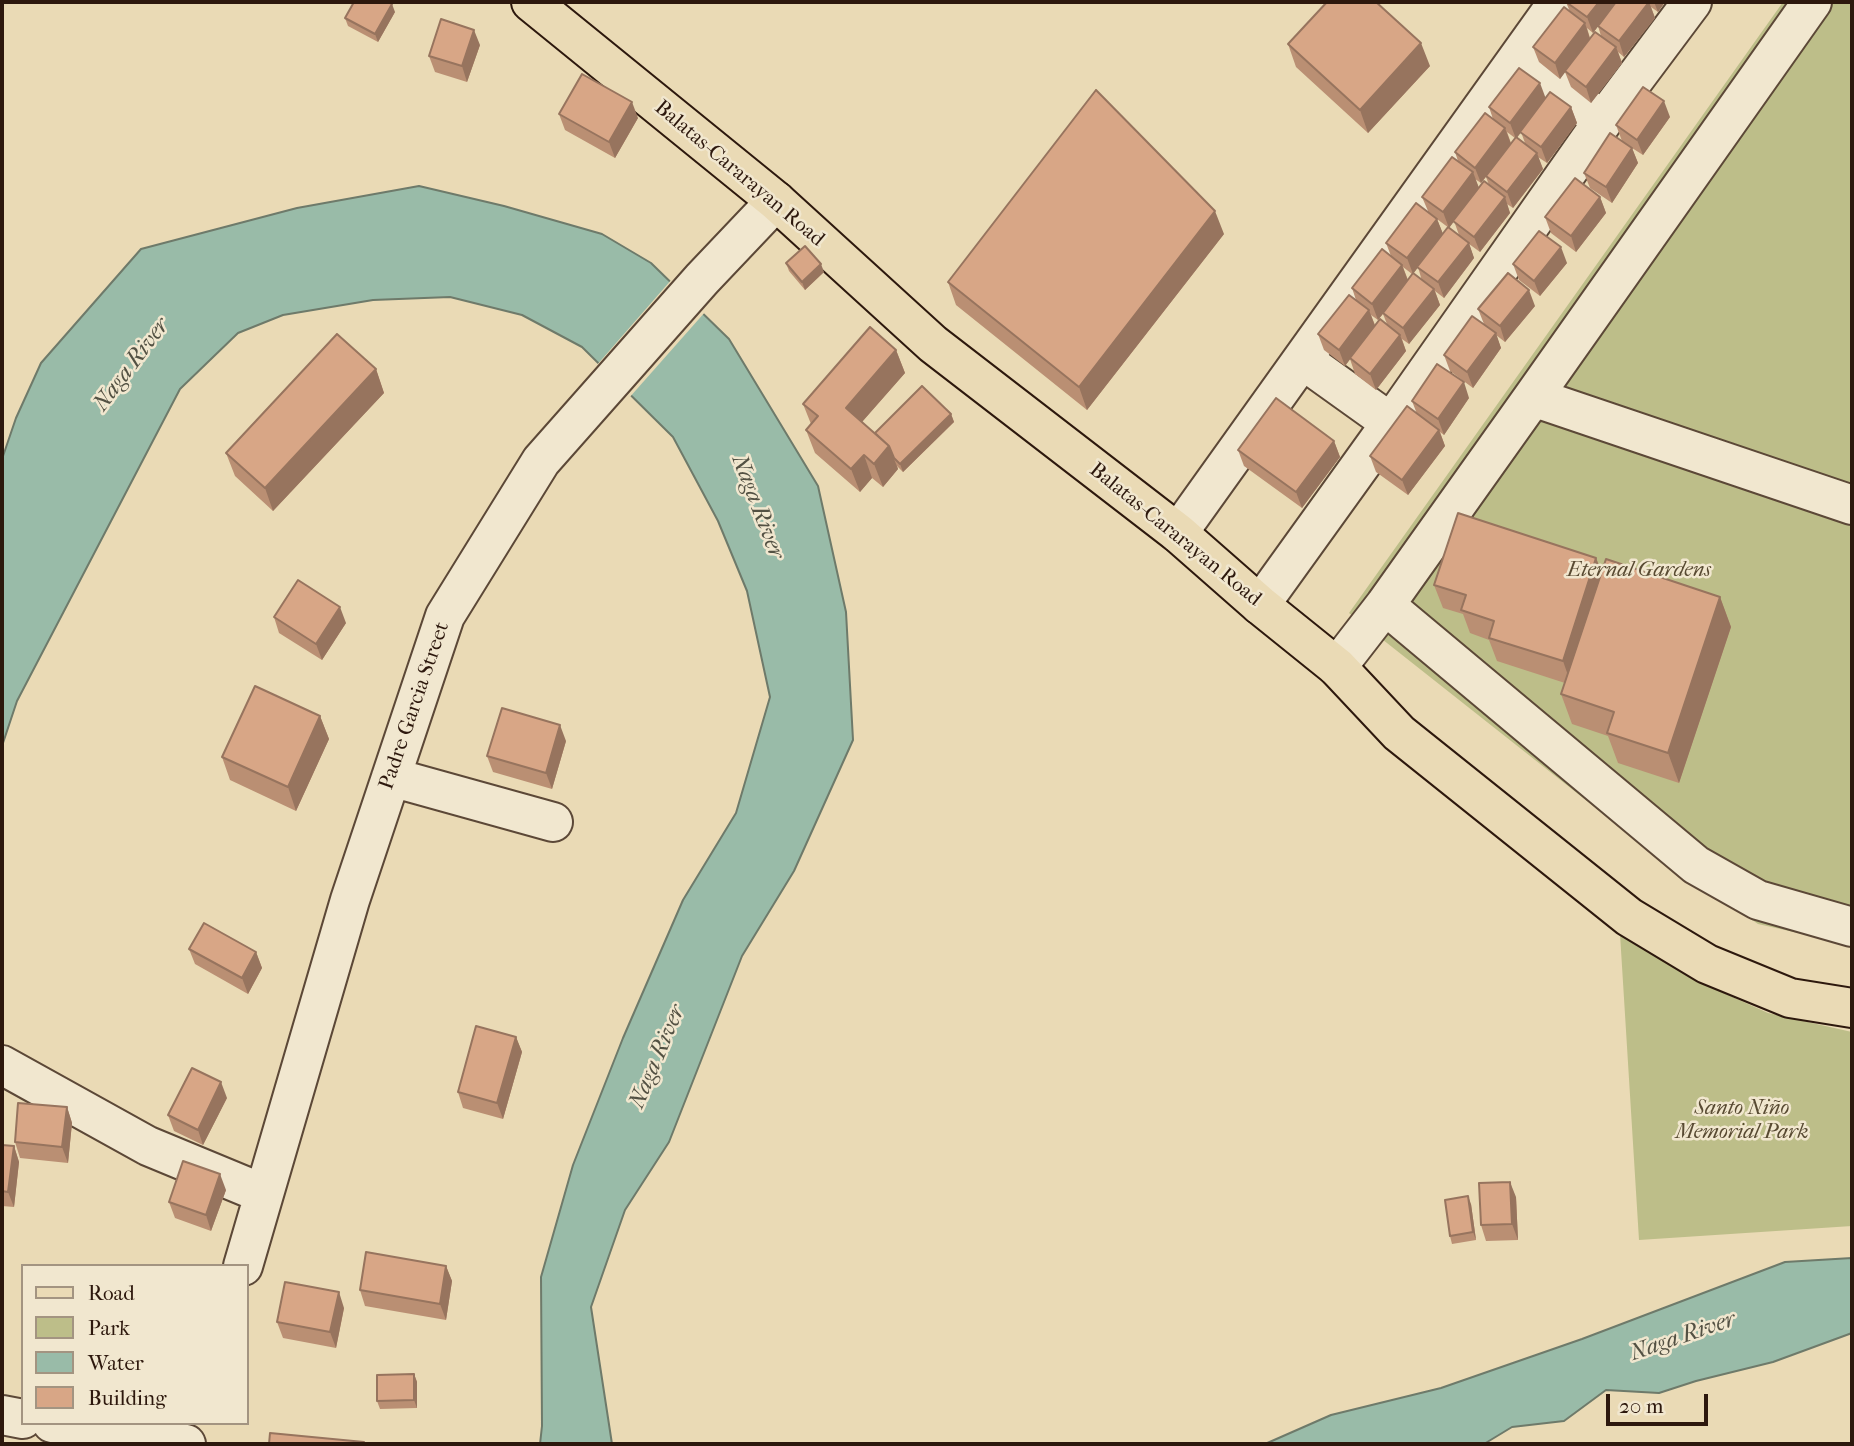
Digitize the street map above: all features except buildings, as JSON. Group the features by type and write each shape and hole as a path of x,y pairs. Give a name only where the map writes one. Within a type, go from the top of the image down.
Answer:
{"main road":[{"name":"Balatas-Cararayan Road","path":"531,2 776,201 933,344 1178,533 1260,605 1337,667 1399,733 1629,917 1718,969 1790,998 1852,1008"}],"street":[{"path":"1178,533 1558,2"},
{"path":"1260,605 1603,121 1692,2"},
{"path":"1337,667 1385,605 1812,2"},
{"path":"1519,58 1603,121"},
{"name":"Padre Garcia Street","path":"244,1264 350,900 445,616 541,461 702,279 776,201"},
{"path":"1303,360 1391,423"},
{"path":"1533,397 1852,505"},
{"path":"1385,605 1696,865 1758,900 1852,927"},
{"path":"391,777 553,822"},
{"path":"2,1065 148,1146 264,1194"},
{"path":"2,1415 21,1419"},
{"path":"65,1425 188,1444 195,1425"}],"green space":[{"name":"Eternal Gardens","path":"1783,2 1852,2 1852,945 1758,924 1630,835 1349,613"},
{"name":"Santo Niño Memorial Park","path":"1620,934 1695,980 1768,1013 1852,1032 1852,1226 1639,1240"}],"water":[{"name":"Naga River","path":"419,186 504,206 602,234 651,263 729,339 818,486 846,612 853,740 794,871 742,956 669,1142 625,1210 591,1307 612,1444 540,1444 541,1277 573,1165 623,1038 683,900 736,813 770,697 747,591 718,521 673,437 582,347 522,315 450,297 373,300 283,315 238,333 180,389 17,701 2,746 2,459 16,418 41,363 141,249 297,208"},
{"name":"Naga River","path":"1852,1258 1852,1333 1773,1362 1659,1393 1606,1390 1564,1421 1512,1427 1484,1444 1265,1444 1331,1415 1441,1388 1582,1339 1785,1262"}],"pier":[{"path":"672,279 706,311 629,398 596,366"}]}
